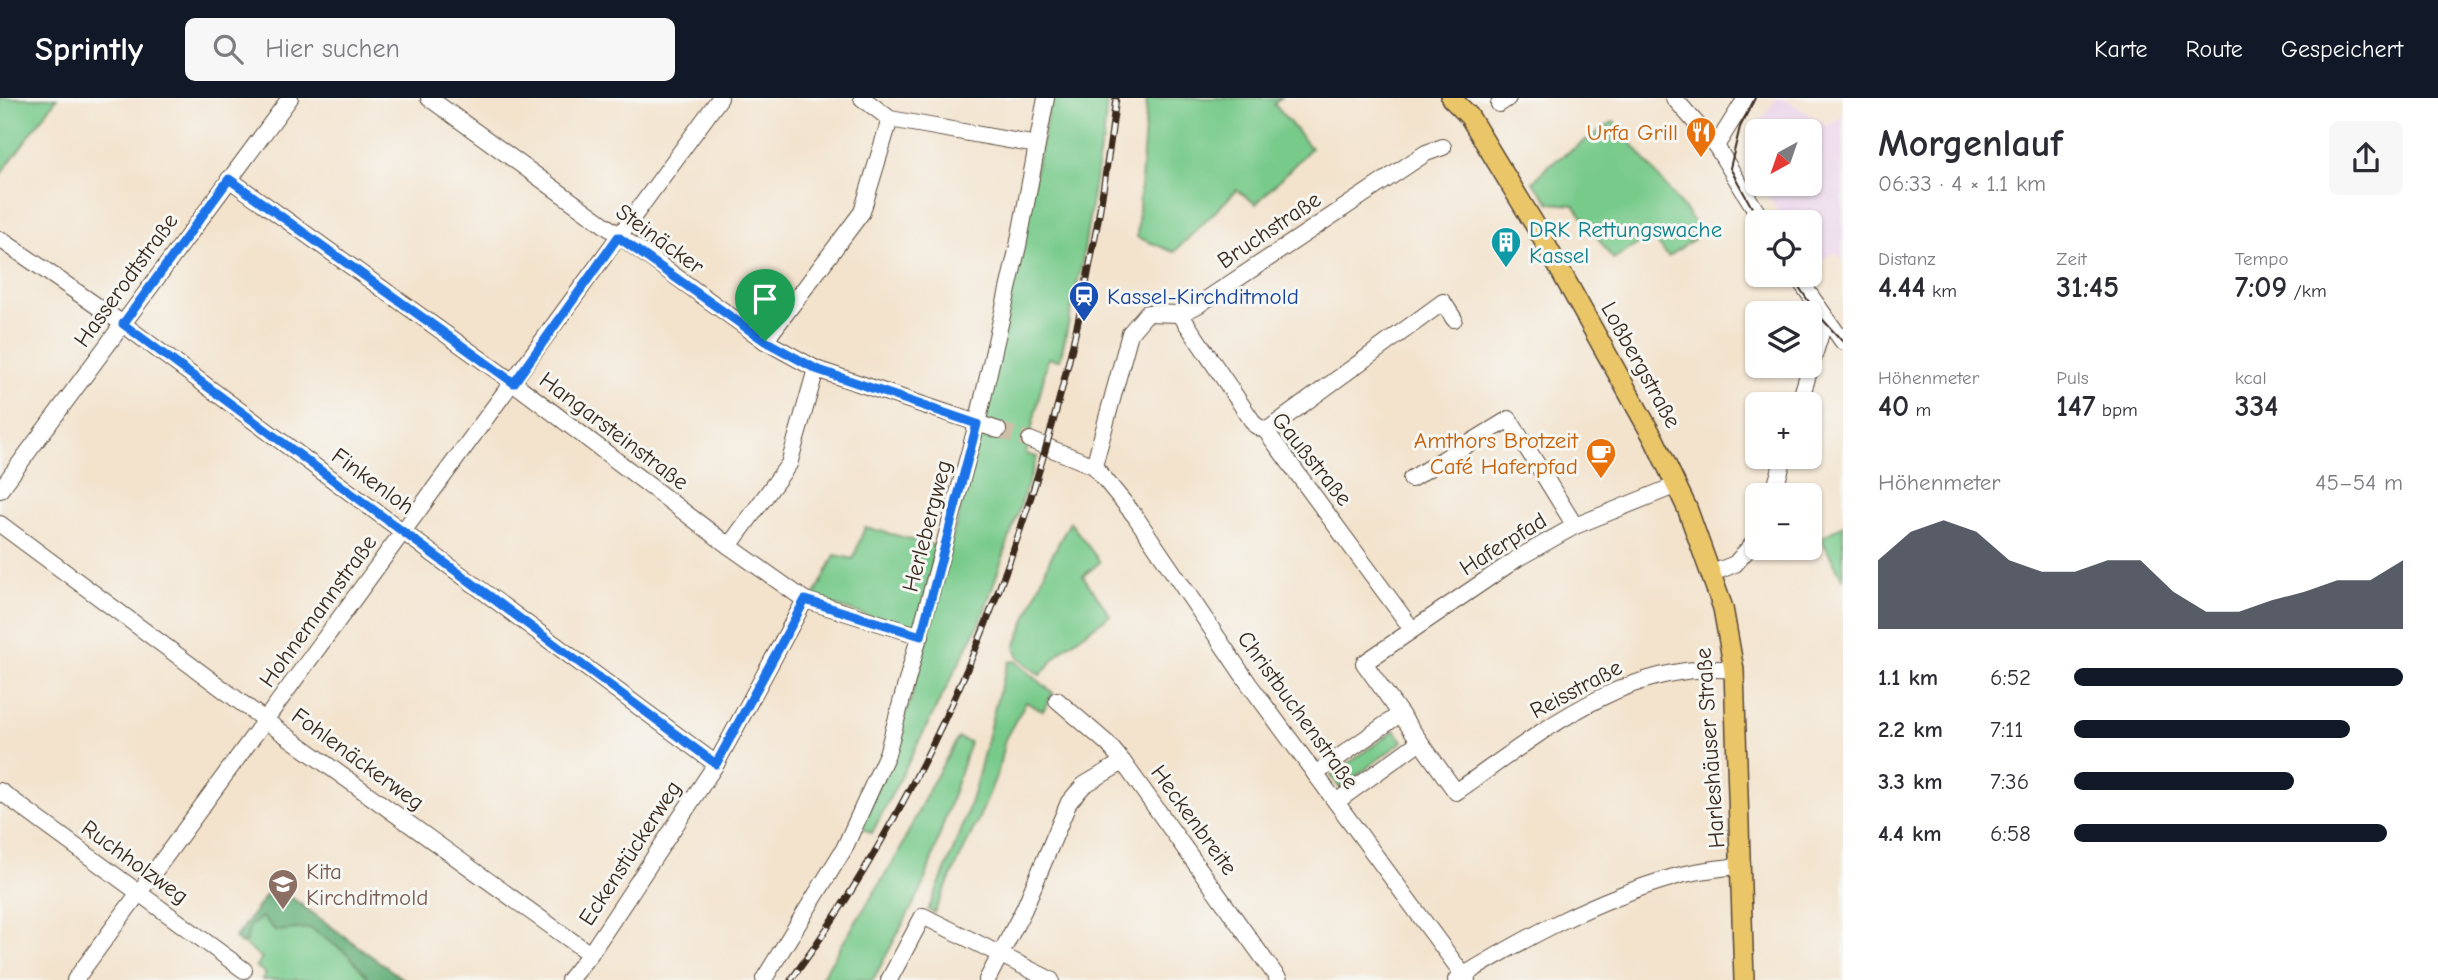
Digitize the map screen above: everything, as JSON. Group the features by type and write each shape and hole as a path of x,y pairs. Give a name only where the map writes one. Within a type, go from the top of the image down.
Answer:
{"main road":[{"name":"Loßbergstraße","path":"1451,98 1467,107 1629,390 1677,485 1710,574"},
{"name":"Harleshäuser Straße","path":"1710,574 1723,608 1734,670 1744,980"}],"street":[{"name":"Hasserodtstraße","path":"0,490 290,98"},
{"name":"Steinäcker","path":"429,98 765,341 816,369 998,430"},
{"name":"Hohnemannstraße","path":"75,980 720,98"},
{"path":"862,98 890,119 1037,145"},
{"name":"Herlebergweg","path":"764,979 806,914 855,825 887,754 977,424 1045,98"},
{"path":"1674,98 1716,146 1756,210"},
{"path":"1716,146 1746,98"},
{"path":"765,341 862,212 890,119"},
{"name":"Bruchstraße","path":"1180,314 1426,153 1443,147"},
{"name":"Hangarsteinstraße","path":"229,179 514,383 729,546 805,600 921,636"},
{"name":"Finkenloh","path":"0,239 123,324 716,764"},
{"path":"1804,287 1843,342"},
{"path":"1266,431 1443,302 1454,319"},
{"path":"1030,440 1094,466 1130,333 1147,313 1180,314"},
{"name":"Gaußstraße","path":"1180,314 1255,425 1266,431 1412,629"},
{"path":"1803,392 1822,330 1828,324"},
{"path":"729,546 789,464 816,369"},
{"path":"1411,479 1509,419 1575,526"},
{"name":"Christbuchenstraße","path":"1094,466 1135,516 1249,684 1462,979"},
{"name":"Haferpfad","path":"1400,714 1364,663 1518,558 1575,526 1677,485"},
{"name":"Fohlenäckerweg","path":"0,524 266,721 590,954"},
{"path":"1710,574 1734,564 1745,552"},
{"name":"Eckenstückerweg","path":"569,980 590,954 716,764 805,600"},
{"name":"Reisstraße","path":"1419,741 1456,792 1583,705 1637,681 1704,667 1734,670"},
{"name":"Heckenbreite","path":"1057,700 1108,744 1123,762 1279,980"},
{"path":"1315,774 1400,714 1419,741 1336,802"},
{"path":"987,980 1069,802 1084,785 1123,762"},
{"name":"Ruchholzweg","path":"0,791 244,970"},
{"path":"1462,979 1530,937 1604,902 1675,876 1742,865"},
{"path":"889,980 923,916 1051,980"}],"shaded area":[{"path":"1777,98 1783,98 1817,119 1762,119"},
{"path":"1843,116 1843,260 1836,252 1822,260 1822,210 1777,210 1768,196 1822,196 1822,122 1828,126"}],"green space":[{"path":"0,98 57,98 0,175"},
{"path":"1051,98 1107,98 1103,143 1082,263 1060,360 1048,358 1026,454 1037,457 982,618 872,833 862,828 911,699 979,435 989,438 996,435 984,417"},
{"path":"1147,98 1281,98 1274,104 1311,148 1256,204 1237,190 1174,252 1137,237"},
{"path":"1614,121 1703,233 1668,257 1652,236 1613,259 1574,205 1550,203 1533,182 1548,166"},
{"path":"1070,522 1100,562 1083,576 1110,615 1063,649 1040,675 1019,658 1015,647 1050,559"},
{"path":"1843,525 1843,580 1822,540"},
{"path":"865,527 936,546 917,631 813,599 835,555 853,559"},
{"path":"1015,661 1053,693 1043,711 1026,702 1005,739 998,771 983,809 934,913 928,910 970,803 1003,677 1009,662"},
{"path":"1395,730 1403,741 1340,788 1331,776"},
{"path":"958,738 970,742 923,886 873,980 820,980 898,854 929,789"},
{"name":"Kita Kirchditmold","path":"274,885 404,980 262,980 266,974 256,966 262,958 235,938"},
{"path":"274,885 404,980 370,980 349,955 310,928 276,931 262,917 250,926 246,942 241,944 235,938"}],"tunnel":[{"path":"998,430 1030,440"}],"tram line":[{"path":"1753,210 1730,168 1740,127 1755,98"},
{"path":"1799,287 1815,311 1843,342"}],"railway":[{"path":"791,980 857,881 916,778 966,670 1010,560 1046,447 1076,332 1099,215 1116,98"}],"place":[{"name":"Urfa Grill","path":"1701,159"},
{"name":"DRK Rettungswache Kassel","path":"1506,269"},
{"name":"Kassel-Kirchditmold","path":"1084,323"},
{"name":"Amthors Brotzeit Café Haferpfad","path":"1601,480"},
{"name":"Kita Kirchditmold","path":"283,911"}],"route":[{"path":"229,179 514,383 618,237 765,341 816,369 977,424 921,636 805,600 716,764 123,324 229,179"}]}
